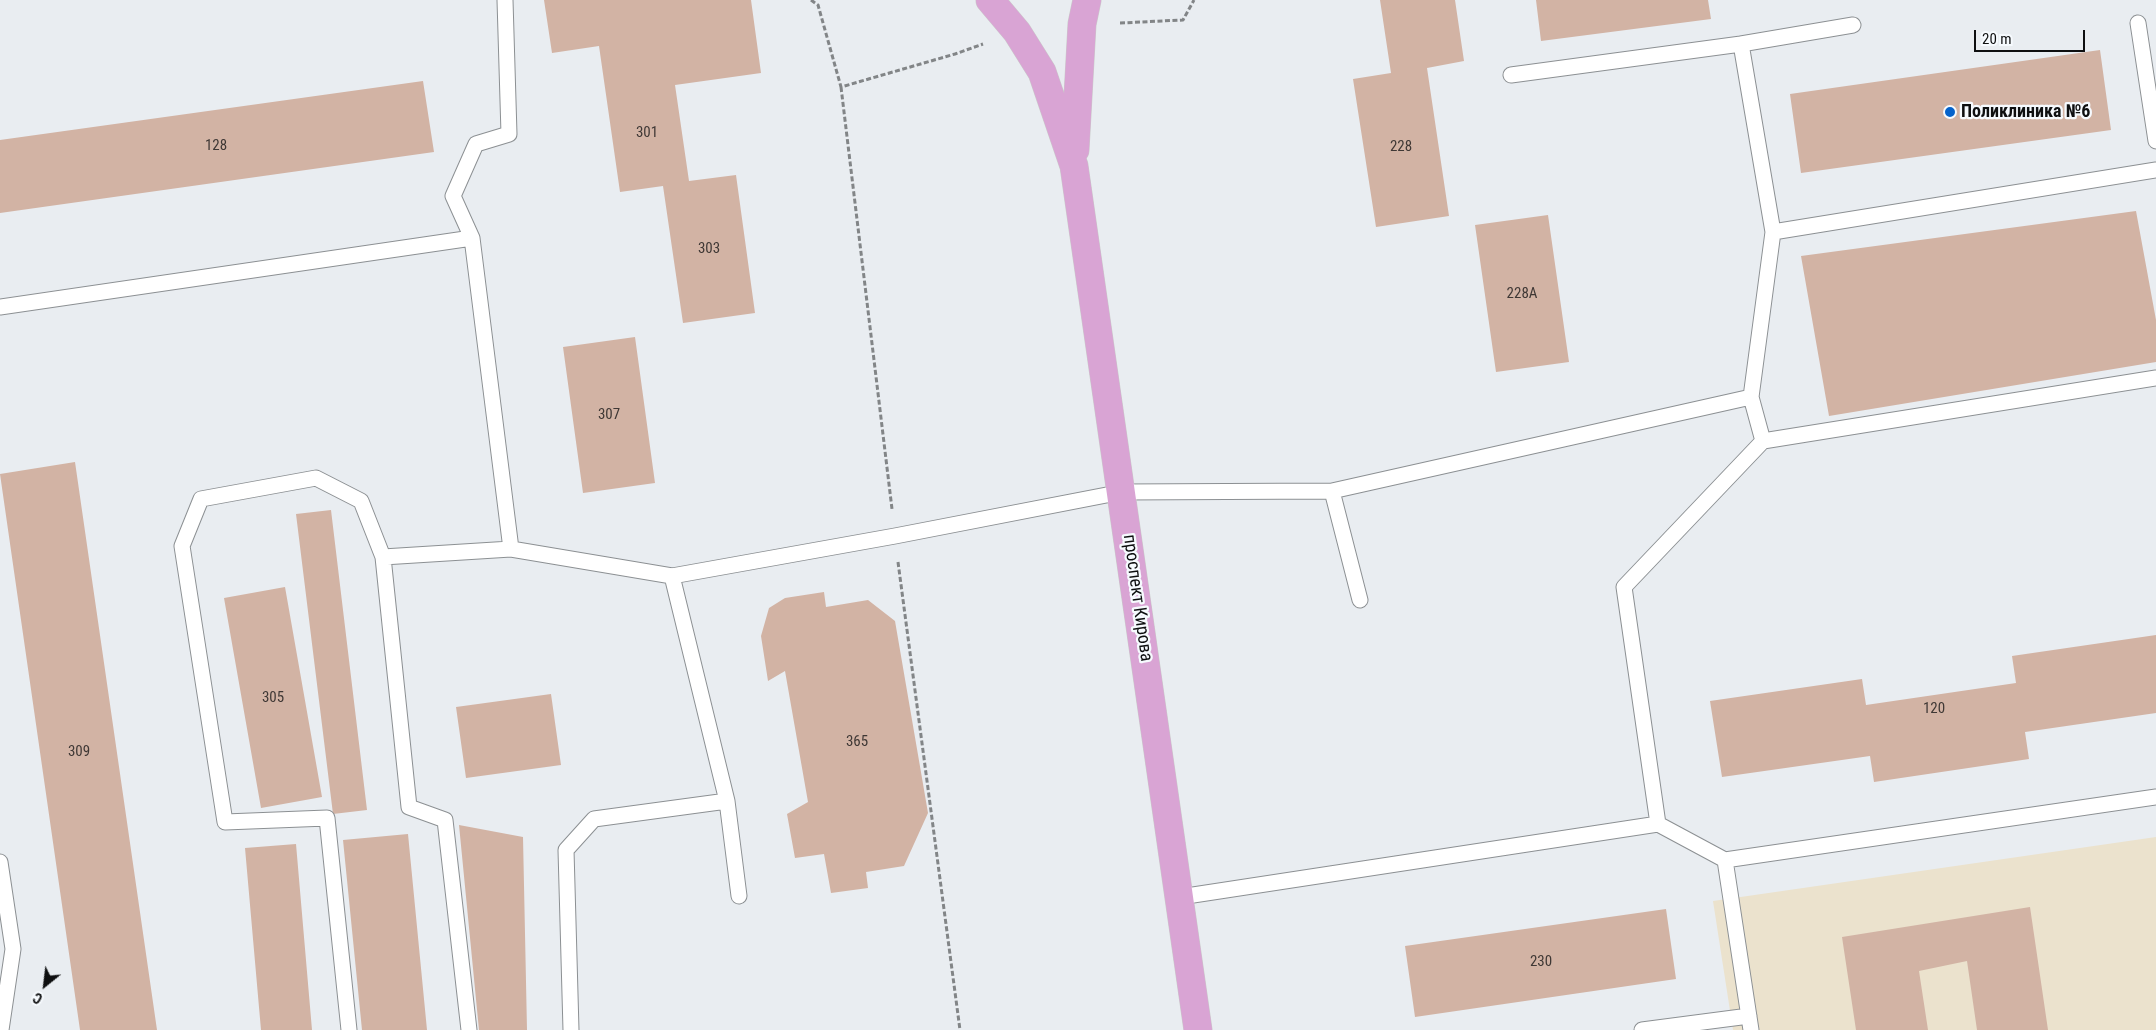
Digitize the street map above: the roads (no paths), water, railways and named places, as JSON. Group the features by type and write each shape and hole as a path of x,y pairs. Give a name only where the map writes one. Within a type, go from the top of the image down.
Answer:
{"main road":[{"path":"990,0 1017,32 1042,72 1074,166"},
{"path":"1074,166 1082,24 1087,0"},
{"name":"проспект Кирова","path":"1074,166 1198,1030"}],"lane":[{"path":"505,0 509,134 476,144 453,196 472,238 511,549"},
{"path":"2138,23 2156,141"},
{"path":"1511,75 1741,44 1853,25"},
{"path":"1741,44 1773,232 1751,397 1763,441"},
{"path":"1773,232 2156,170"},
{"path":"0,307 472,238"},
{"path":"1658,824 1624,587 1763,441 2156,378"},
{"path":"383,557 511,549 672,576 895,536 1122,492 1332,491 1751,397"},
{"path":"349,1030 327,818 225,822 182,546 202,499 316,478 361,501 383,557 409,807 445,820 469,1030"},
{"path":"1332,491 1360,600"},
{"path":"672,576 727,801 739,896"},
{"path":"1180,897 1658,824 1725,860 2156,797"},
{"path":"571,1030 566,850 594,819 727,801"},
{"path":"1642,1030 1750,1023 1725,860"},
{"path":"0,862 13,949 1,1030"}],"place":[{"name":"Поликлиника №6","path":"1950,112"}]}
